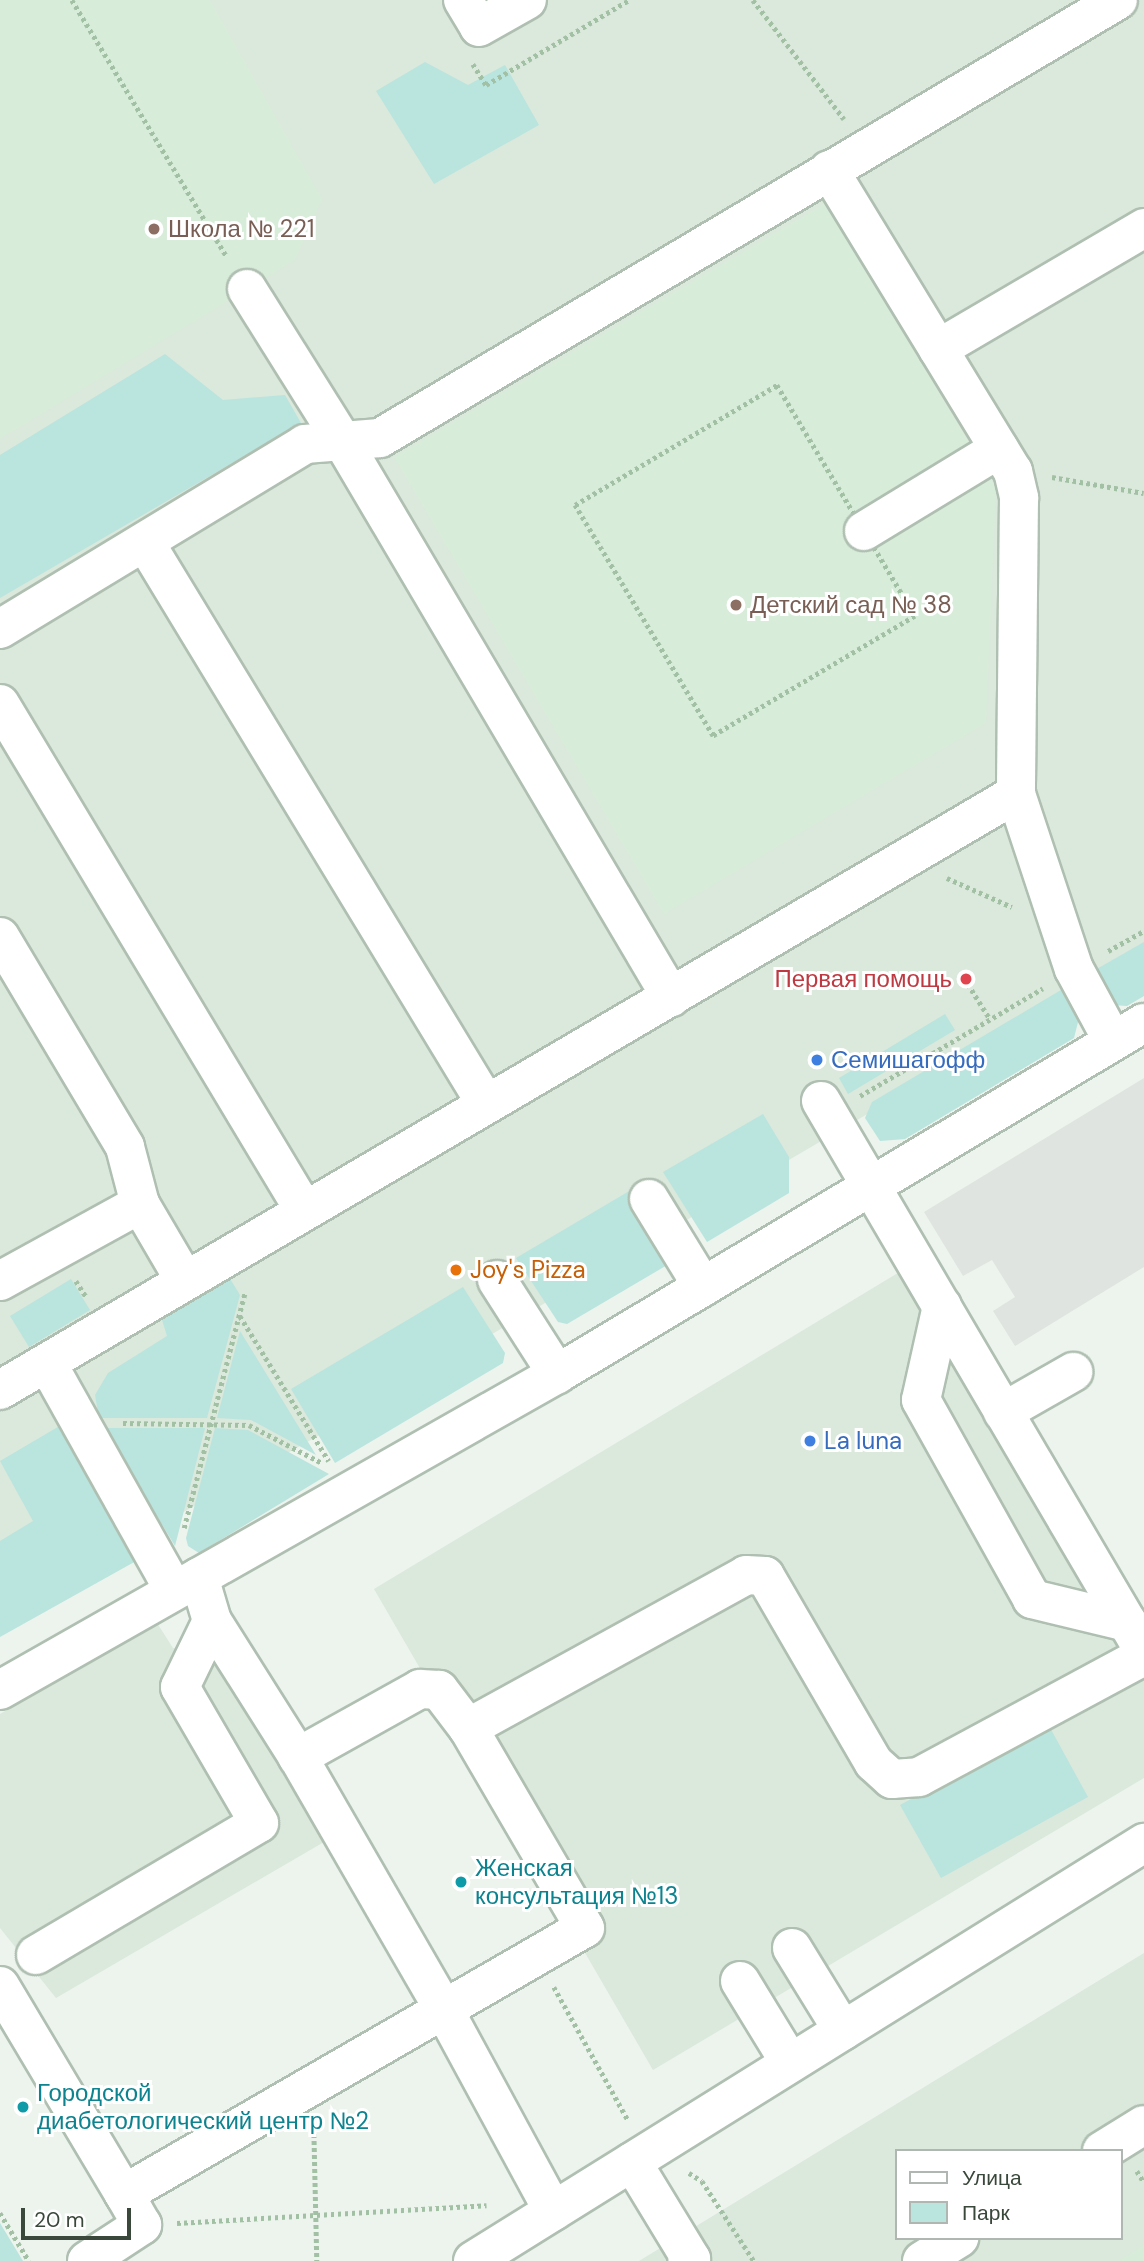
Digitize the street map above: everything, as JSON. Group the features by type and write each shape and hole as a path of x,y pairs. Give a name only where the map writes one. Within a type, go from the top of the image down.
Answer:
{"street":[{"path":"471,13 527,0"},
{"path":"0,629 146,544 306,444 380,438 862,149 1118,0"},
{"path":"0,1690 181,1583 557,1374 1128,1032 1074,969 1016,794 1019,498 1006,460 829,170"},
{"path":"938,349 1144,228"},
{"path":"247,289 343,442 671,997"},
{"path":"864,531 1006,460"},
{"path":"146,544 485,1102"},
{"path":"0,704 304,1210"},
{"path":"0,1390 485,1102 671,997 1016,794"},
{"path":"6,958 125,1147 140,1204 184,1279"},
{"path":"830,1117 1138,1643"},
{"path":"649,1199 703,1287"},
{"path":"0,1281 140,1204"},
{"path":"497,1280 557,1374"},
{"path":"942,1306 921,1400 1031,1599 1138,1643"},
{"path":"47,1363 80,1423 181,1583 212,1621 298,1757 443,2008 553,2211"},
{"path":"1003,1412 1073,1372"},
{"path":"468,1728 746,1575 765,1576 874,1763 892,1779 919,1777 1138,1643"},
{"path":"36,1955 260,1823 180,1687 212,1621"},
{"path":"87,2261 133,2209 313,2084 585,1928 468,1728 439,1690 420,1689 298,1757"},
{"path":"473,2261 1144,1843"},
{"path":"792,1948 843,2031"},
{"path":"740,1981 790,2063"},
{"path":"0,1986 133,2209"},
{"path":"1105,2149 1144,2125"},
{"path":"632,2162 690,2260"},
{"path":"922,2261 956,2240"}],"path":[{"path":"72,0 247,289"},
{"path":"471,13 461,44 486,85 629,0"},
{"path":"753,0 835,104 862,149"},
{"path":"777,385 864,531 915,616 713,736 575,505 777,385"},
{"path":"1006,460 1144,493"},
{"path":"905,859 1061,929"},
{"path":"830,1117 855,1099 1074,969 1144,931"},
{"path":"968,984 990,1020"},
{"path":"181,1583 210,1423 245,1291 225,1256"},
{"path":"80,1423 250,1425 335,1470 240,1315"},
{"path":"313,2084 317,2261"},
{"path":"133,2209 316,2215 489,2205"},
{"path":"0,2213 29,2261"}],"shaded area":[{"path":"0,0 1144,0 1144,952 330,1429 0,1616"},
{"name":"Школа № 221","path":"0,0 210,0 322,199 295,260 0,439"},
{"name":"Детский сад № 38","path":"826,203 996,488 986,723 664,914 394,457"},
{"path":"1144,1078 1144,1267 1015,1346 993,1311 1015,1297 992,1260 963,1276 924,1212"},
{"path":"931,1253 1144,1609 1144,1778 653,2070 374,1589"},
{"path":"157,1623 173,1648 212,1655 324,1842 56,1998 0,1928 0,1714"},
{"path":"1144,1953 1144,2261 639,2261"},
{"path":"1144,2245 1144,2261 1119,2261"}],"green space":[{"path":"425,62 468,85 505,65 539,125 434,184 376,91"},
{"path":"165,354 223,400 285,395 301,423 0,598 0,455"},
{"path":"1144,942 1144,996 1127,1006 1113,1005 1088,974"},
{"path":"1066,987 1079,1018 1074,1038 905,1139 880,1141 865,1118 872,1102"},
{"path":"945,1014 955,1030 848,1094 839,1078"},
{"path":"763,1114 789,1157 789,1193 707,1242 663,1172"},
{"path":"631,1190 674,1261 567,1324 558,1322 516,1258"},
{"path":"224,1269 240,1295 207,1418 99,1418 95,1395 108,1373 167,1336 159,1310"},
{"path":"71,1279 90,1310 29,1347 10,1316"},
{"path":"463,1287 505,1353 503,1363 335,1463 291,1389"},
{"path":"240,1331 316,1455 251,1420 217,1418"},
{"path":"68,1421 145,1556 0,1637 0,1541 33,1521 0,1461"},
{"path":"104,1428 205,1428 175,1546"},
{"path":"215,1428 248,1430 329,1474 199,1553 188,1546 186,1538"},
{"path":"1048,1724 1088,1797 941,1878 900,1805"},
{"path":"0,2223 23,2261 0,2261"}],"place":[{"name":"Школа № 221","path":"154,229"},
{"name":"Детский сад № 38","path":"736,605"},
{"name":"Первая помощь","path":"966,979"},
{"name":"Семишагофф","path":"817,1060"},
{"name":"Joy's Pizza","path":"456,1270"},
{"name":"La luna","path":"810,1441"},
{"name":"Женская консультация №13","path":"461,1882"},
{"name":"Городской диабетологический центр №2","path":"23,2107"}]}
